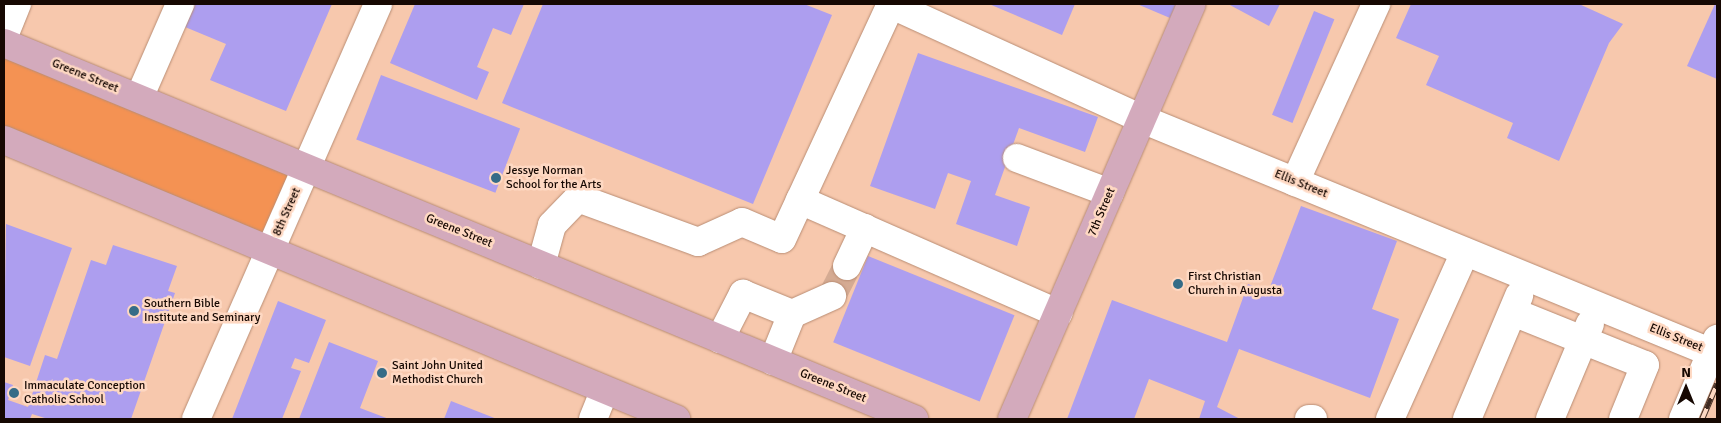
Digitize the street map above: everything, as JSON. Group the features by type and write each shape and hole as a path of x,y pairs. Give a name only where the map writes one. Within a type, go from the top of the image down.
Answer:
{"main road":[{"name":"7th Street","path":"1012,419 1192,4"},
{"name":"Greene Street","path":"4,42 914,419"},
{"path":"4,140 605,390 663,417"}],"street":[{"path":"4,36 17,4"},
{"path":"139,98 180,4"},
{"name":"8th Street","path":"196,419 378,4"},
{"path":"541,265 552,225 578,198 698,242 742,222 782,239 890,4"},
{"name":"Ellis Street","path":"890,4 1142,119 1596,305 1715,349"},
{"path":"1295,182 1376,4"},
{"path":"1017,158 1110,193"},
{"path":"800,200 1058,313"},
{"path":"847,266 865,228"},
{"path":"1390,419 1465,252"},
{"path":"1467,419 1527,277"},
{"path":"720,339 743,294 792,314"},
{"path":"773,361 792,314 832,296"},
{"path":"1550,419 1584,341 1596,305"},
{"path":"1513,312 1645,365 1622,419"},
{"path":"1683,419 1715,349"},
{"path":"593,419 605,390"}],"shaded area":[{"path":"4,43 306,165 270,255 4,148"}],"building":[{"path":"181,4 332,4 286,111 210,80 226,44 173,22"},
{"path":"415,4 524,4 511,35 493,28 477,67 489,72 477,100 390,63"},
{"path":"543,4 804,4 832,15 753,204 502,103"},
{"path":"989,4 1075,4 1062,35"},
{"path":"1137,4 1176,4 1170,18"},
{"path":"1228,4 1280,4 1269,26"},
{"path":"1411,4 1579,4 1623,24 1609,43 1559,161 1507,138 1513,123 1426,85 1439,56 1396,38"},
{"path":"1715,4 1717,4 1717,79 1687,66"},
{"path":"1314,11 1334,19 1292,123 1272,115"},
{"path":"918,53 1098,117 1085,152 1019,128 995,195 1030,207 1017,246 956,224 971,181 948,173 935,209 870,186"},
{"path":"381,75 520,128 495,193 356,139"},
{"path":"1301,206 1397,241 1372,309 1399,319 1370,398 1239,349 1217,407 1240,419 1199,419 1205,401 1149,379 1134,419 1067,419 1112,300 1227,342 1248,284 1268,292"},
{"path":"6,224 72,248 30,366 4,357"},
{"name":"Southern Bible Institute and Seminary","path":"113,245 177,266 168,291 175,293 131,419 48,419 32,414 30,419 4,419 4,382 13,385 8,400 28,407 45,355 57,359 91,260 106,265"},
{"path":"868,256 1014,315 980,401 833,342"},
{"path":"278,301 326,320 309,363 295,358 291,368 301,371 282,419 232,419"},
{"path":"329,342 378,361 360,408 389,419 299,419"},
{"path":"451,401 497,419 444,419"}],"tunnel":[{"path":"832,296 847,266"}],"railway":[{"path":"1702,419 1717,384"}],"place":[{"name":"Jessye Norman School for the Arts","path":"496,178"},
{"name":"First Christian Church in Augusta","path":"1178,284"},
{"name":"Southern Bible Institute and Seminary","path":"134,311"},
{"name":"Saint John United Methodist Church","path":"382,373"},
{"name":"Immaculate Conception Catholic School","path":"14,393"}]}
